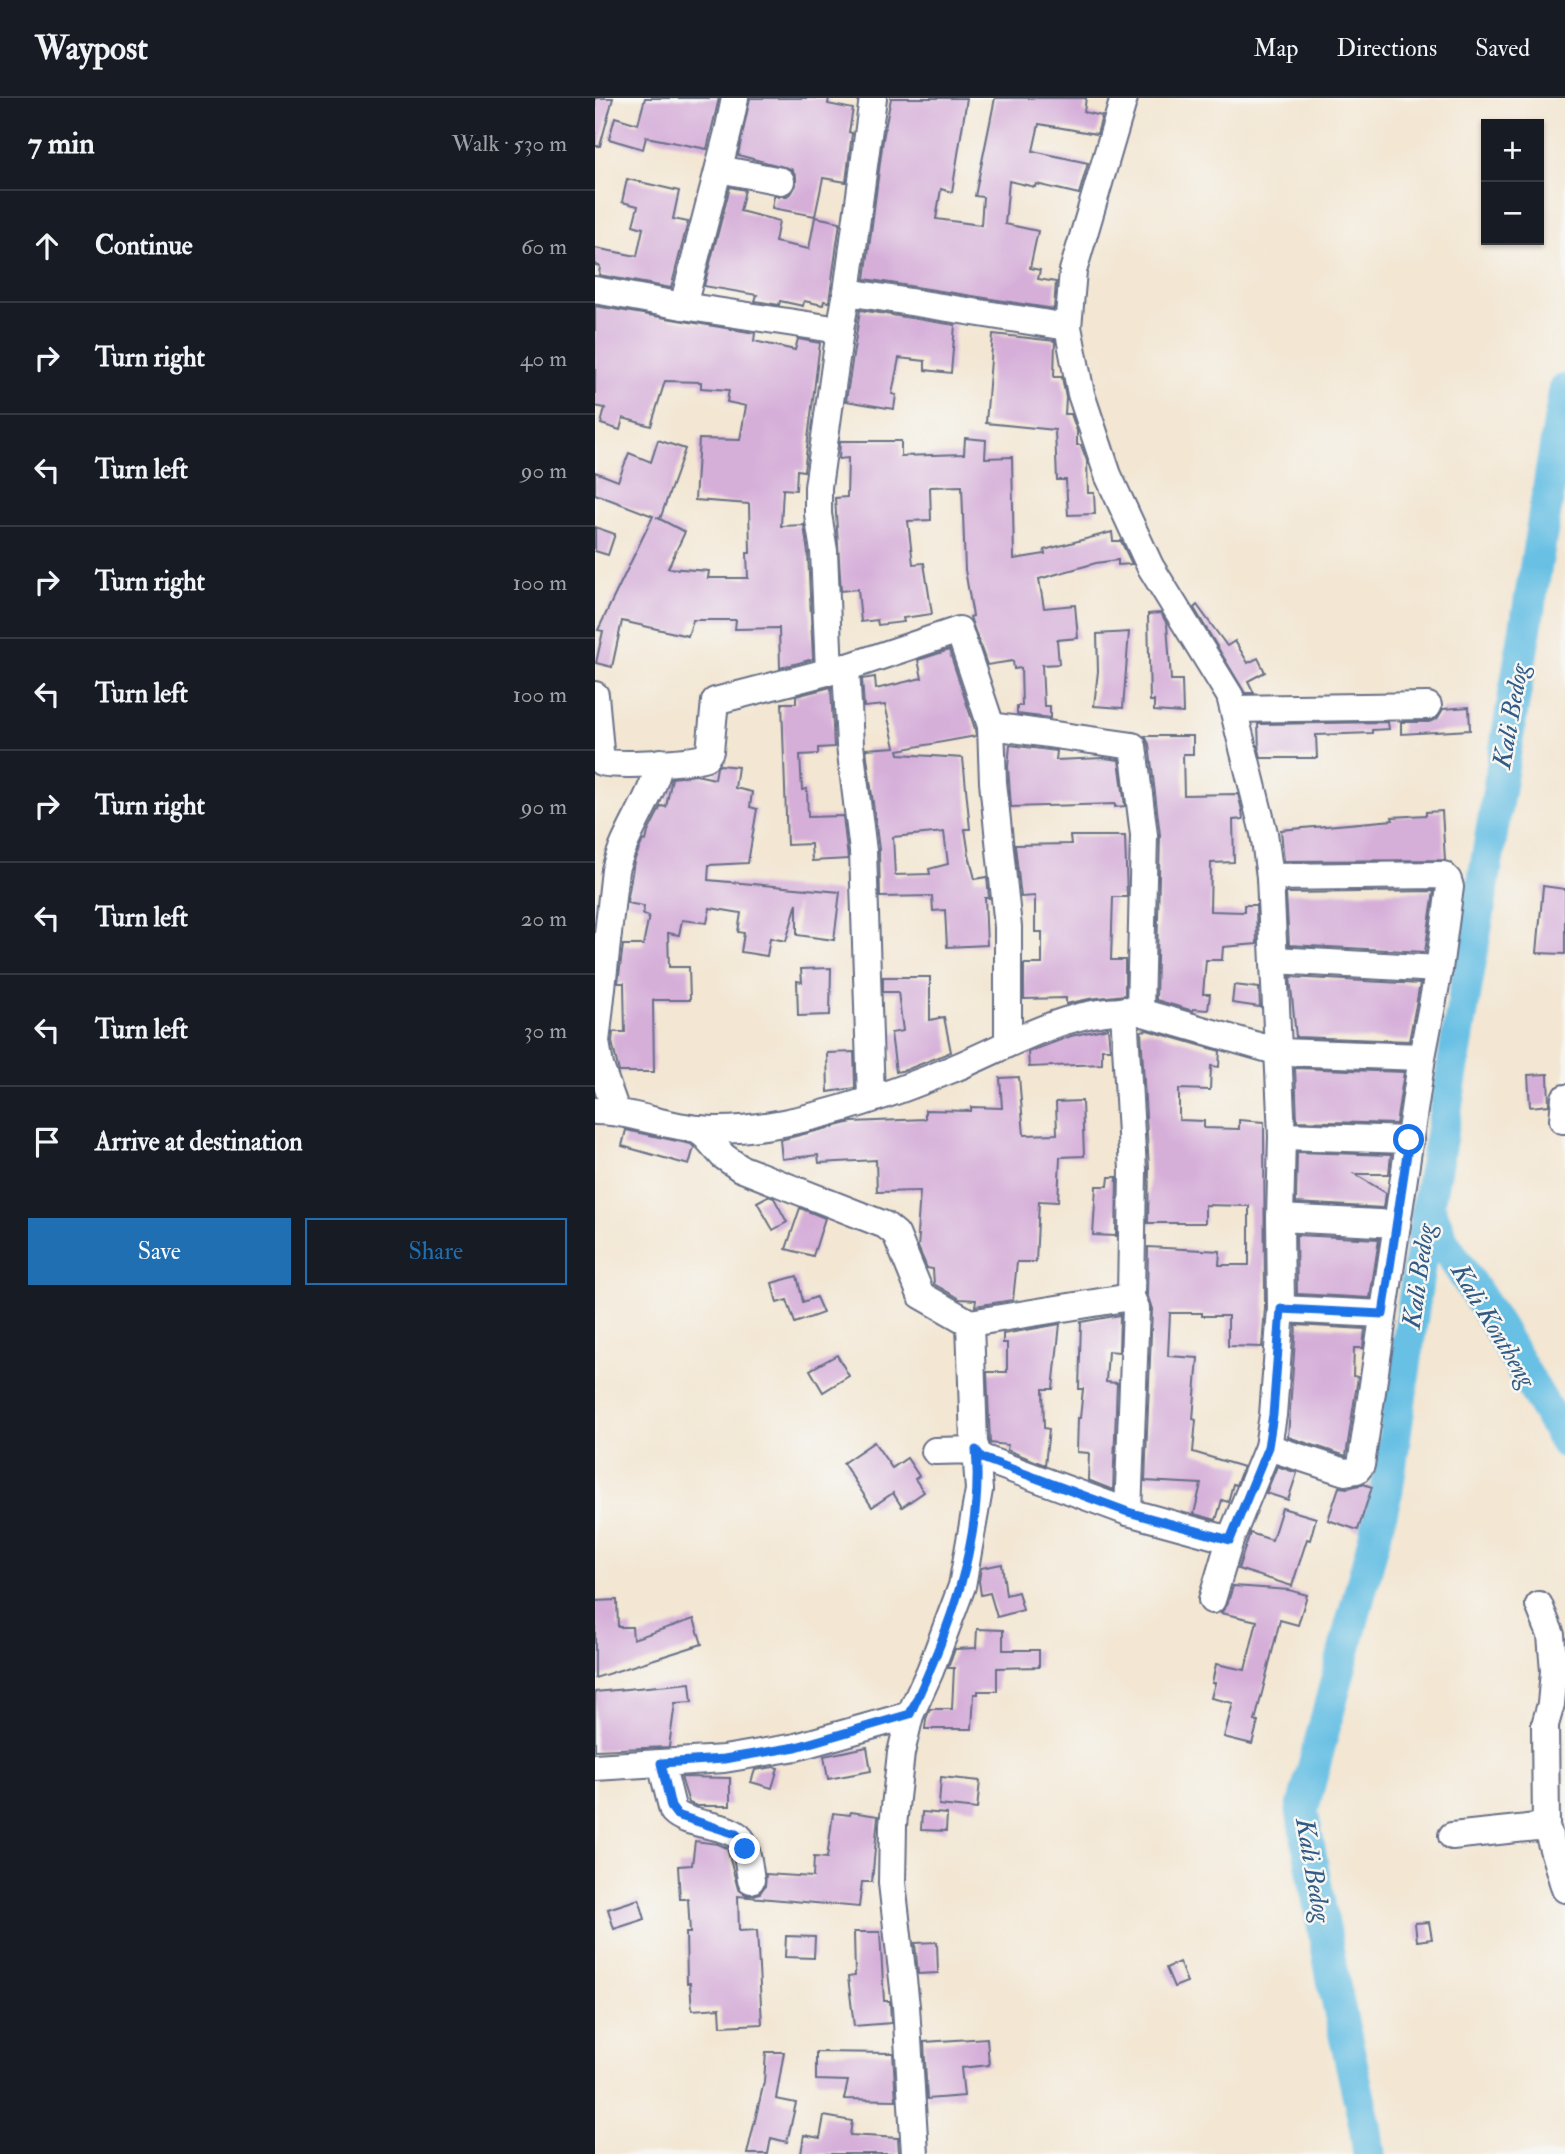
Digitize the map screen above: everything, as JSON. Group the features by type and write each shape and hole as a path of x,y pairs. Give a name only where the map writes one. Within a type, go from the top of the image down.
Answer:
{"street":[{"path":"683,306 735,98"},
{"path":"871,1098 863,851 818,514 818,487 873,98"},
{"path":"1124,98 1073,271 1068,327 1081,394 1108,475 1150,566 1230,696 1264,833 1270,877 1282,1136 1281,1309 1273,1415 1268,1447 1230,1540 1212,1600"},
{"path":"719,169 781,181"},
{"path":"595,290 840,330"},
{"path":"847,292 1068,327"},
{"path":"595,695 601,762 699,759 709,754 715,701 838,670 959,630 991,726 993,782 1008,927 1008,1043"},
{"path":"1234,709 1428,706"},
{"path":"991,726 1133,746 1144,835 1132,1011 1131,1297 1136,1308 1128,1512"},
{"path":"660,762 655,782 621,850 615,870 596,1042 605,1111 699,1129 744,1129 784,1123 871,1098 952,1069 1034,1031 1074,1019 1132,1011 1279,1052 1422,1057"},
{"path":"1268,1447 1345,1472 1357,1470 1361,1465 1450,887 1443,875 1270,877"},
{"path":"1274,960 1439,970"},
{"path":"699,1129 723,1156 740,1168 891,1228 902,1246 921,1295 970,1323 1131,1297"},
{"path":"1282,1136 1409,1140"},
{"path":"1280,1218 1397,1224"},
{"path":"1281,1309 1383,1314"},
{"path":"915,2154 906,2006 892,1883 893,1825 901,1753 910,1714 930,1671 962,1586 979,1490 974,1443 970,1323"},
{"path":"976,1450 982,1458 1128,1512 1230,1540"},
{"path":"935,1451 976,1450"},
{"path":"1539,1605 1551,1635 1554,1671 1551,1704 1545,1725 1555,1745 1546,1826 1565,1889"},
{"path":"595,1767 724,1759 796,1747 910,1714"},
{"path":"661,1763 673,1811 688,1820 736,1834 742,1840 751,1880"},
{"path":"1452,1836 1546,1826"}],"building":[{"path":"595,98 613,98 600,146 595,146"},
{"path":"645,98 719,98 707,149 646,137 643,149 609,139 615,117 638,124"},
{"path":"750,98 829,98 828,104 853,109 846,182 823,178 815,216 772,208 774,196 787,196 796,185 796,175 791,169 738,155"},
{"path":"891,98 967,98 952,192 941,189 936,219 981,225 983,197 975,196 995,98 1086,98 1084,112 1102,116 1097,134 1039,124 1033,151 1088,163 1079,194 1009,181 1005,224 1038,231 1030,268 1040,270 1038,279 1056,282 1054,309 865,279"},
{"path":"627,179 679,191 673,219 688,222 671,288 599,275 600,266 595,265 595,248 637,256 643,228 633,225 638,206 622,202"},
{"path":"730,187 745,190 740,211 779,221 775,242 809,249 815,217 840,222 829,302 824,301 823,305 804,301 803,306 780,301 779,305 755,301 757,295 704,286"},
{"path":"595,306 755,333 754,341 795,350 798,339 820,343 804,471 797,470 796,490 783,489 781,526 804,525 808,553 813,659 780,668 779,628 735,629 736,620 693,620 688,636 622,621 612,667 596,663 603,631 598,630 653,516 595,494 595,472 618,481 629,453 651,462 658,440 685,449 660,519 656,517 685,532 668,568 709,571 708,578 748,578 747,553 750,553 749,504 695,500 699,439 740,440 746,406 727,402 729,390 701,388 701,382 665,381 651,426 623,418 620,430 601,424 605,408 595,406"},
{"path":"860,310 955,325 951,373 925,370 925,361 899,358 892,394 896,395 894,409 846,401"},
{"path":"993,334 1055,341 1054,377 1062,377 1066,398 1065,414 1071,414 1077,431 1077,445 1081,445 1087,461 1088,493 1094,493 1095,514 1068,515 1066,480 1057,480 1055,430 986,423"},
{"path":"965,438 986,440 985,458 1012,457 1014,559 1045,554 1044,550 1112,532 1113,541 1121,541 1132,564 1118,565 1118,560 1096,563 1039,579 1044,608 1075,605 1078,638 1057,640 1059,664 1042,665 1044,706 1050,706 1050,718 1017,714 1017,706 1022,706 1021,668 1014,669 1013,661 987,665 970,617 973,616 965,570 962,486 930,487 931,520 908,521 913,564 924,563 932,614 903,618 904,622 878,625 877,620 861,622 858,589 841,591 835,498 847,497 848,458 839,459 840,441 901,441 901,456 964,454"},
{"path":"595,527 615,534 608,555 595,551"},
{"path":"1197,605 1227,646 1235,641 1248,663 1258,658 1265,672 1248,681 1254,693 1245,693 1194,608"},
{"path":"1161,613 1167,624 1171,680 1182,680 1183,713 1154,711 1154,701 1150,701 1148,614"},
{"path":"1129,632 1123,708 1094,706 1098,671 1097,634"},
{"path":"949,650 976,736 898,750 899,754 963,758 970,829 965,829 969,855 975,879 987,877 987,945 947,947 945,910 933,911 932,896 880,897 879,849 866,749 895,747 885,705 864,707 862,679 875,677 876,689 922,678 918,660","holes":["944,832 948,864 929,869 930,874 895,875 893,837"]},
{"path":"831,687 834,747 818,748 818,754 800,755 802,790 807,789 808,817 843,816 848,859 812,861 811,844 787,845 782,703 796,703 796,696"},
{"path":"1469,707 1470,730 1401,734 1401,722 1429,722 1437,719 1443,709"},
{"path":"1388,722 1389,729 1372,730 1372,733 1316,735 1317,758 1261,758 1258,724"},
{"path":"1145,736 1193,736 1193,754 1183,754 1184,795 1238,794 1242,810 1243,819 1233,820 1234,862 1211,863 1210,911 1244,912 1244,905 1256,905 1257,944 1223,947 1222,960 1206,960 1203,994 1210,994 1208,1010 1193,1011 1156,1000 1160,835 1149,744"},
{"path":"1010,745 1057,751 1056,760 1119,760 1125,806 1011,807 1008,767"},
{"path":"717,767 738,767 735,788 752,792 750,807 757,809 748,863 709,865 708,880 840,892 834,940 797,935 797,903 786,941 770,938 767,956 741,952 744,933 738,932 741,913 710,908 707,923 682,920 679,935 668,933 669,967 689,967 690,1000 653,1000 654,1072 619,1072 612,1042 613,1032 625,1032 624,983 618,983 623,945 643,945 649,916 643,915 644,906 627,903 634,861 661,806 666,807 672,778 696,775 715,779"},
{"path":"1442,811 1445,860 1284,861 1281,830 1393,820 1392,817"},
{"path":"1070,836 1125,836 1127,897 1113,897 1111,960 1125,960 1125,995 1066,1004 1066,998 1024,999 1024,964 1042,964 1042,932 1035,932 1035,896 1021,897 1015,845 1071,844"},
{"path":"1543,886 1565,889 1565,954 1537,953"},
{"path":"1434,891 1425,952 1289,945 1286,893"},
{"path":"831,968 830,1015 798,1016 797,981 802,982 801,969"},
{"path":"883,977 930,977 930,1020 944,1017 951,1052 896,1072 891,1033 903,1031 898,992 883,992"},
{"path":"1290,977 1420,984 1409,1041 1296,1037"},
{"path":"1234,985 1259,988 1260,1007 1232,1003"},
{"path":"1108,1028 1110,1049 1102,1049 1102,1064 1029,1067 1028,1052 1071,1036"},
{"path":"1147,1030 1220,1051 1219,1067 1211,1066 1210,1090 1179,1089 1179,1120 1204,1121 1204,1128 1239,1129 1239,1120 1264,1122 1265,1308 1262,1347 1228,1346 1228,1316 1170,1313 1168,1356 1198,1358 1193,1452 1243,1467 1236,1485 1233,1484 1228,1502 1222,1500 1216,1520 1194,1514 1201,1484 1145,1481 1152,1309 1147,1294 1148,1247 1220,1251 1219,1265 1249,1265 1249,1206 1205,1205 1205,1223 1148,1223 1149,1169 1141,1031"},
{"path":"854,1052 855,1088 828,1092 827,1053"},
{"path":"1295,1068 1404,1072 1396,1124 1297,1121"},
{"path":"1548,1074 1549,1105 1530,1107 1528,1075"},
{"path":"1019,1077 1024,1135 1057,1134 1056,1102 1082,1101 1084,1156 1060,1157 1058,1202 1039,1201 1036,1262 1017,1262 1013,1300 975,1306 976,1300 960,1299 934,1284 933,1269 927,1268 918,1247 920,1191 877,1192 876,1160 819,1163 818,1155 782,1159 780,1140 852,1122 925,1119 925,1110 971,1111 971,1107 1002,1108 1000,1078"},
{"path":"626,1130 691,1144 694,1147 689,1165 622,1146"},
{"path":"1297,1152 1391,1155 1389,1174 1355,1174 1386,1193 1384,1208 1296,1203"},
{"path":"1109,1177 1117,1177 1116,1236 1093,1235 1096,1186 1108,1186"},
{"path":"768,1196 774,1198 787,1222 773,1230 757,1202"},
{"path":"800,1208 825,1218 813,1256 786,1249"},
{"path":"1296,1235 1379,1239 1370,1298 1297,1294"},
{"path":"797,1276 803,1302 816,1297 823,1313 795,1323 787,1300 777,1303 772,1283"},
{"path":"1120,1315 1119,1352 1108,1351 1106,1382 1117,1383 1113,1490 1088,1480 1089,1453 1077,1452 1078,1418 1083,1389 1079,1389 1081,1322"},
{"path":"1060,1324 1053,1389 1043,1389 1044,1428 1049,1429 1045,1465 1007,1450 1008,1445 990,1443 987,1372 1007,1372 1007,1343 1003,1343 1003,1334"},
{"path":"1296,1325 1365,1329 1363,1348 1354,1348 1353,1376 1358,1377 1346,1456 1288,1437"},
{"path":"837,1355 849,1376 823,1392 810,1370"},
{"path":"874,1442 892,1468 907,1458 919,1476 915,1479 924,1492 902,1507 893,1493 872,1507 843,1463"},
{"path":"1277,1466 1297,1473 1288,1500 1266,1493"},
{"path":"1363,1484 1372,1487 1358,1530 1328,1520 1339,1487 1348,1488"},
{"path":"1282,1508 1316,1518 1292,1586 1238,1569 1250,1533 1272,1540"},
{"path":"1002,1564 1006,1595 1018,1592 1023,1610 997,1617 990,1593 981,1595 979,1581 981,1568"},
{"path":"1233,1586 1289,1590 1307,1595 1298,1625 1280,1620 1255,1721 1258,1722 1252,1744 1224,1737 1233,1703 1211,1698 1216,1664 1245,1670 1257,1621 1221,1613 1227,1605"},
{"path":"617,1600 618,1627 632,1627 633,1639 694,1619 702,1644 595,1678 595,1601"},
{"path":"977,1629 1003,1630 1003,1650 1039,1650 1039,1667 997,1668 997,1691 978,1691 978,1694 974,1694 972,1729 925,1729 930,1709 952,1709 954,1668 948,1668 955,1649 976,1648"},
{"path":"690,1683 692,1702 675,1703 669,1747 595,1750 595,1692"},
{"path":"867,1747 871,1771 828,1779 824,1756"},
{"path":"778,1768 772,1788 751,1782 755,1770"},
{"path":"681,1777 730,1778 730,1806 697,1806 689,1803"},
{"path":"941,1777 980,1781 977,1809 939,1805"},
{"path":"851,1812 878,1816 872,1882 862,1882 859,1907 738,1896 739,1931 757,1930 762,2024 721,2026 720,2008 692,2010 690,1983 687,1983 686,1933 690,1933 688,1899 680,1899 678,1866 692,1865 695,1841 727,1848 738,1889 746,1895 754,1895 760,1893 765,1886 766,1874 813,1877 814,1857 827,1858 833,1813 850,1815"},
{"path":"922,1812 947,1814 946,1831 921,1830"},
{"path":"639,1899 645,1919 614,1929 608,1909"},
{"path":"1429,1922 1432,1939 1417,1941 1415,1923"},
{"path":"854,1932 880,1932 884,2001 890,2001 891,2023 854,2026 848,1977 855,1976"},
{"path":"786,1936 815,1937 814,1958 785,1957"},
{"path":"937,1942 938,1973 918,1974 915,1943"},
{"path":"1179,1962 1187,1982 1174,1987 1166,1968"},
{"path":"987,2038 989,2065 961,2068 964,2096 927,2099 924,2042"},
{"path":"766,2052 784,2052 776,2099 796,2103 787,2142 771,2138 768,2154 747,2154 764,2082"},
{"path":"816,2052 893,2053 896,2100 844,2099 848,2081 816,2080"},
{"path":"824,2116 852,2121 850,2135 898,2138 899,2154 801,2154 804,2135 820,2138"}],"waterway":[{"name":"Kali Bedog","path":"1369,2154 1302,1811 1387,1490 1428,1205 1565,390"},
{"name":"Kali Kontheng","path":"1428,1205 1443,1242 1498,1327 1565,1442"}],"route":[{"path":"745,1849 736,1834 688,1820 673,1811 661,1763 724,1759 796,1747 910,1714 930,1671 962,1586 979,1490 976,1450 982,1458 1128,1512 1230,1540 1268,1447 1281,1309 1383,1314 1409,1140"}]}
